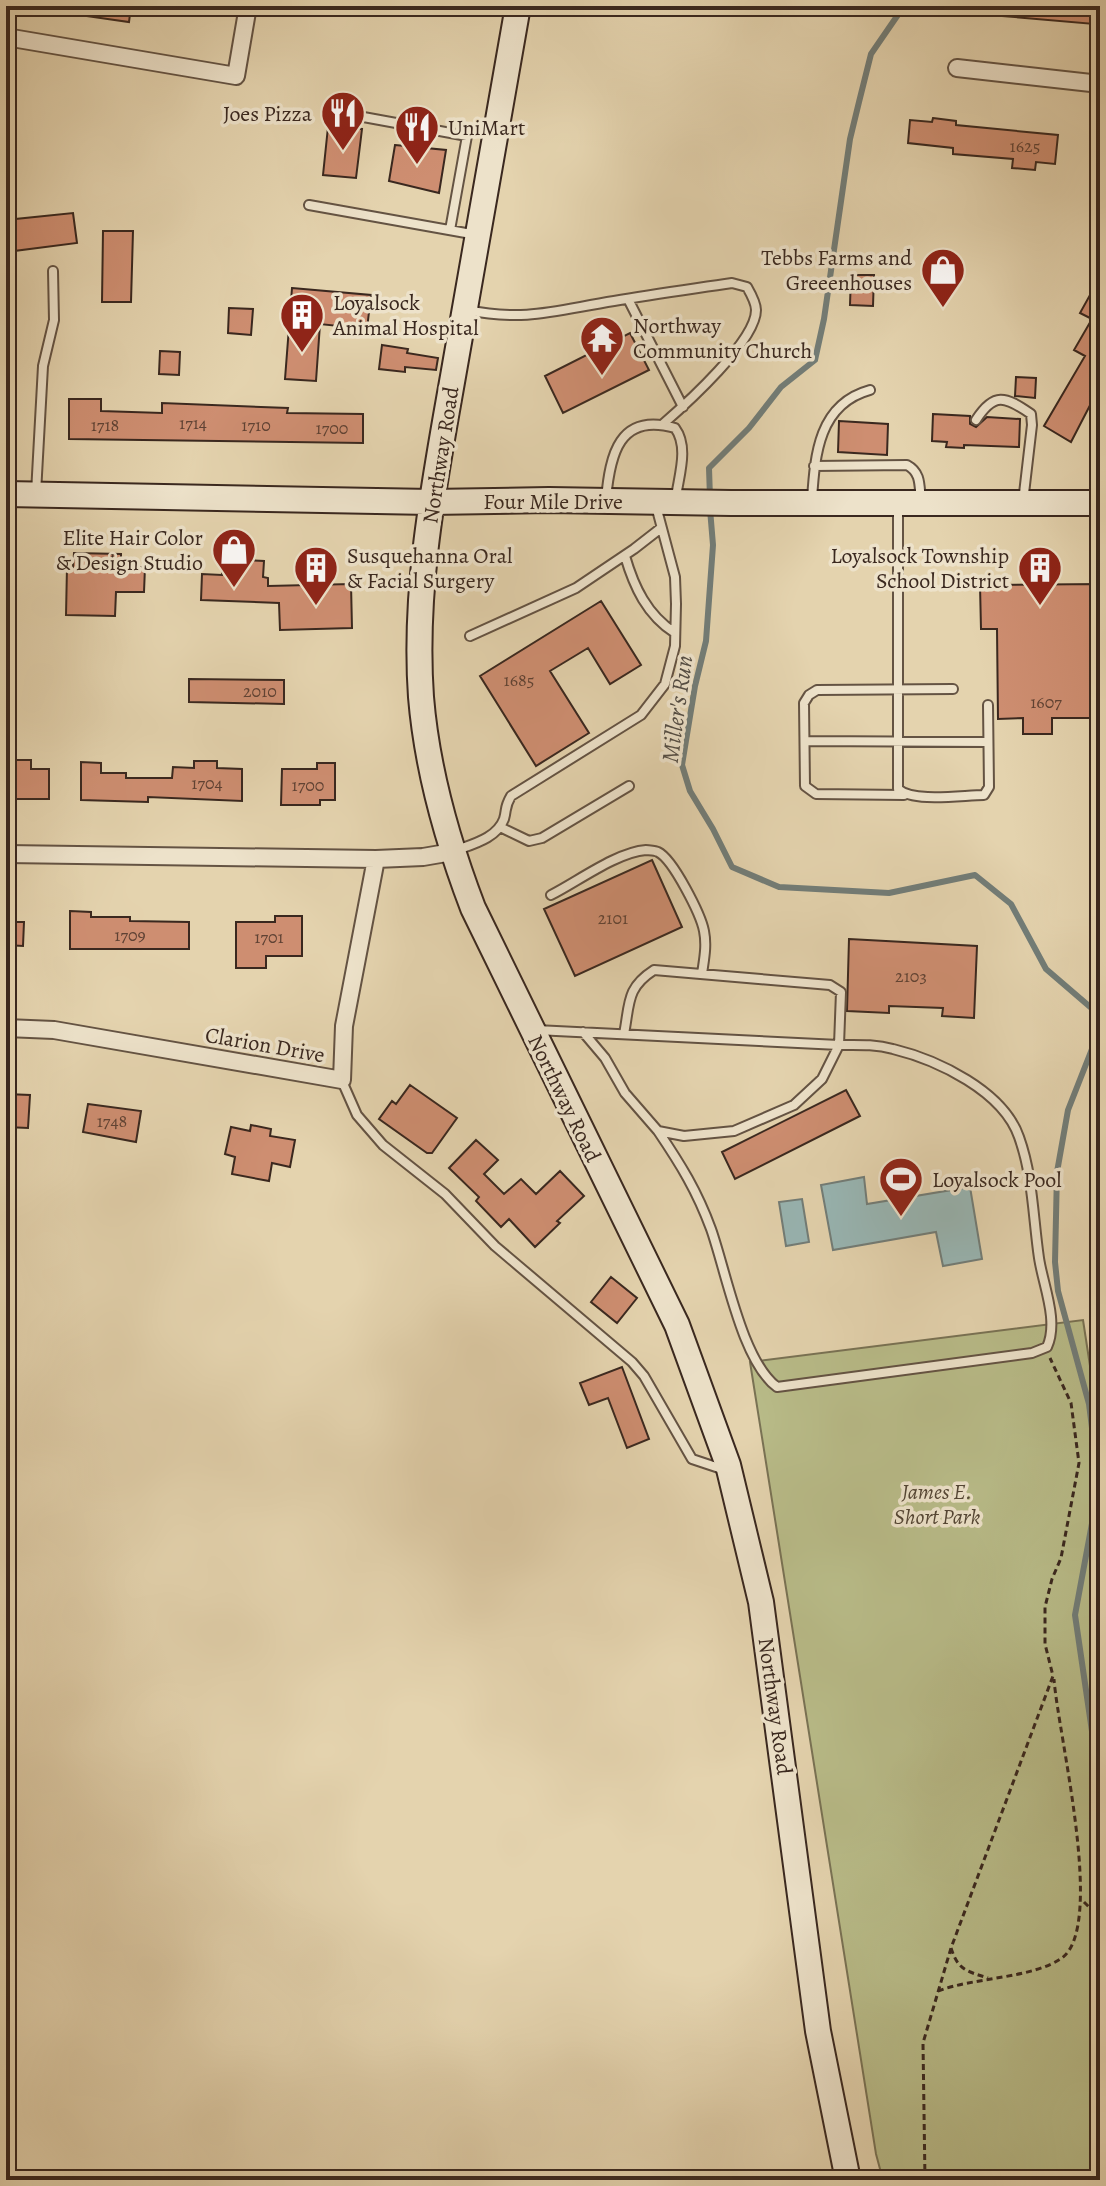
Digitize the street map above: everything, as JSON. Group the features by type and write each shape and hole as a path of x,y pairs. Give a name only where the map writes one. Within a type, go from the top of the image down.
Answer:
{"street":[{"path":"6,37 236,76 248,6"},
{"name":"Northway Road","path":"518,6 431,502 420,635 421,694 427,745 452,852 473,908 677,1325 730,1471 761,1602 818,2031 848,2180"},
{"path":"957,68 1100,84"},
{"name":"Four Mile Drive","path":"6,494 431,502 1099,501"},
{"path":"6,854 376,859 452,852"},
{"name":"Clarion Drive","path":"6,1028 54,1030 342,1080 340,1067 344,1026 376,859"}],"lane":[{"path":"347,114 494,141"},
{"path":"450,230 467,136"},
{"path":"309,205 478,235"},
{"path":"36,494 43,366 54,320 53,271"},
{"path":"465,309 502,315 549,314 732,283 747,287 756,311 752,328 730,358 663,424"},
{"path":"628,299 683,407"},
{"path":"812,503 814,466 832,413 854,394 870,390"},
{"path":"976,420 993,400 1020,406 1031,414 1023,503"},
{"path":"470,636 576,588 661,528 674,502 683,450 675,428 650,423 621,437 615,449 606,501"},
{"path":"814,466 907,465 914,468 919,478 909,503 899,688 898,789 905,795"},
{"path":"452,852 490,837 500,827 505,816 504,807 522,786 549,773 641,715 665,684 675,633 675,577 661,528"},
{"path":"625,556 635,588 664,626 675,633"},
{"path":"953,689 817,690 809,695 804,703 805,786 816,794 916,797 984,795 989,787 988,705"},
{"path":"805,741 988,742"},
{"path":"500,827 529,841 542,838 629,786"},
{"path":"551,895 626,855 645,850 657,851 667,859 689,895 704,929 706,951 702,974"},
{"path":"624,1034 632,991 639,980 654,970 830,985 841,992 839,1045 822,1079 794,1105 734,1131 684,1136 658,1131"},
{"path":"531,1030 583,1032 839,1045 870,1045 920,1058 946,1069 1003,1106 1019,1134 1029,1171 1041,1272 1053,1334 1047,1347 1032,1353 777,1387 768,1380 751,1350 712,1232 690,1179 658,1131 625,1093 605,1058 583,1032"},
{"path":"342,1080 357,1115 383,1145 445,1194 495,1246 632,1362 644,1376 692,1459 730,1471"}],"path":[{"path":"937,1991 1041,1967 1064,1957 1079,1935 1084,1902 1084,1871 1072,1787 1056,1712 1053,1676 1045,1644 1045,1607 1061,1558 1079,1463 1071,1403 1054,1371 1047,1347"},
{"path":"925,2180 923,2043 951,1948 1053,1676"},
{"path":"1084,1902 1100,1918"},
{"path":"951,1948 955,1961 962,1969 988,1978"}],"green space":[{"name":"James E. Short Park","path":"1083,1320 1100,1431 1100,2180 883,2180 876,2154 750,1362"}],"water":[{"name":"Loyalsock Pool","path":"864,1177 867,1204 970,1187 982,1259 943,1266 936,1232 833,1250 821,1185"},
{"path":"802,1199 809,1242 786,1246 779,1202"}],"building":[{"path":"80,6 131,6 129,22 79,15"},
{"path":"1004,6 1095,6 1094,24 1003,16"},
{"path":"933,118 956,121 956,125 1058,135 1055,164 1036,162 1035,170 1012,168 1013,159 953,154 953,148 908,143 910,120 932,122"},
{"name":"Joes Pizza","path":"328,127 362,129 356,178 323,175"},
{"name":"UniMart","path":"395,145 446,150 439,193 389,181"},
{"path":"73,213 77,243 6,252 6,220"},
{"path":"103,231 133,231 131,302 102,302"},
{"path":"851,275 874,275 873,306 850,305"},
{"path":"1100,277 1100,386 1071,442 1044,426 1085,356 1074,350 1092,319 1080,313"},
{"name":"Loyalsock Animal Hospital","path":"292,288 371,295 367,329 320,324 316,381 285,379"},
{"path":"229,308 253,309 251,335 228,333"},
{"name":"Northway Community Church","path":"630,333 649,370 563,413 545,376"},
{"path":"382,345 438,358 436,370 405,367 405,372 379,369"},
{"path":"160,351 180,352 179,375 159,374"},
{"path":"1016,377 1036,378 1035,398 1015,396"},
{"path":"69,399 101,399 101,411 162,413 162,403 288,408 287,413 363,414 363,443 69,439"},
{"path":"933,414 970,416 970,424 976,427 987,417 1020,419 1019,447 946,447 947,442 932,441"},
{"path":"839,421 888,424 887,455 838,452"},
{"path":"74,553 121,554 121,567 145,567 144,592 116,592 115,616 66,615 67,567 73,567"},
{"path":"223,559 264,561 263,577 268,578 268,586 351,584 352,628 280,630 279,603 201,600 202,574 222,575"},
{"path":"1100,584 1100,630 1093,630 1094,718 1052,718 1052,734 1023,734 1023,718 998,719 997,629 981,629 980,585"},
{"path":"601,601 641,665 610,684 588,648 550,671 589,733 536,766 480,676"},
{"path":"189,679 284,680 284,704 189,702"},
{"path":"6,760 31,760 31,769 49,769 49,799 6,799"},
{"path":"194,761 217,761 217,768 242,769 242,801 148,797 148,802 81,800 81,762 101,763 101,773 126,773 126,778 172,778 173,767 194,768"},
{"path":"317,763 335,763 335,800 320,800 320,805 281,805 282,769 317,769"},
{"path":"652,860 682,927 575,976 544,909"},
{"path":"70,911 91,912 91,917 130,917 130,921 189,922 189,949 70,949"},
{"path":"275,916 302,916 302,956 266,956 266,968 236,968 236,922 275,922"},
{"path":"6,922 24,922 23,946 6,945"},
{"path":"849,939 977,946 974,1018 942,1016 943,1008 889,1006 889,1013 847,1011"},
{"path":"410,1085 457,1118 432,1153 427,1153 379,1119 392,1101 396,1104"},
{"path":"846,1090 860,1116 735,1179 722,1152"},
{"path":"6,1094 30,1095 28,1128 6,1127"},
{"path":"88,1104 141,1111 136,1142 83,1132"},
{"path":"251,1125 271,1129 270,1136 295,1140 290,1167 272,1163 269,1181 232,1174 235,1157 225,1154 231,1127 250,1131"},
{"path":"476,1140 498,1160 484,1174 504,1194 521,1179 536,1194 560,1171 584,1196 535,1247 509,1219 501,1227 476,1201 479,1197 449,1168"},
{"path":"611,1277 637,1298 617,1323 591,1302"},
{"path":"622,1367 649,1439 627,1448 608,1398 589,1405 580,1383"}],"waterway":[{"name":"Miller's Run","path":"710,498 709,468 749,428 781,387 815,360 824,319 850,139 871,54 904,6"},
{"name":"Miller's Run","path":"710,509 713,545 706,641 682,765 690,791 732,867 779,887 889,893 975,875 1011,904 1046,969 1096,1012 1092,1049 1068,1110 1057,1172 1055,1262 1058,1291 1089,1404 1095,1452 1093,1518 1075,1615 1100,1786"}],"place":[{"name":"Joes Pizza","path":"343,152"},
{"name":"UniMart","path":"417,166"},
{"name":"Tebbs Farms and Greeenhouses","path":"943,309"},
{"name":"Loyalsock Animal Hospital","path":"302,354"},
{"name":"Northway Community Church","path":"602,377"},
{"name":"Elite Hair Color & Design Studio","path":"234,589"},
{"name":"Susquehanna Oral & Facial Surgery","path":"316,607"},
{"name":"Loyalsock Township School District","path":"1040,607"},
{"name":"Loyalsock Pool","path":"901,1218"}]}
